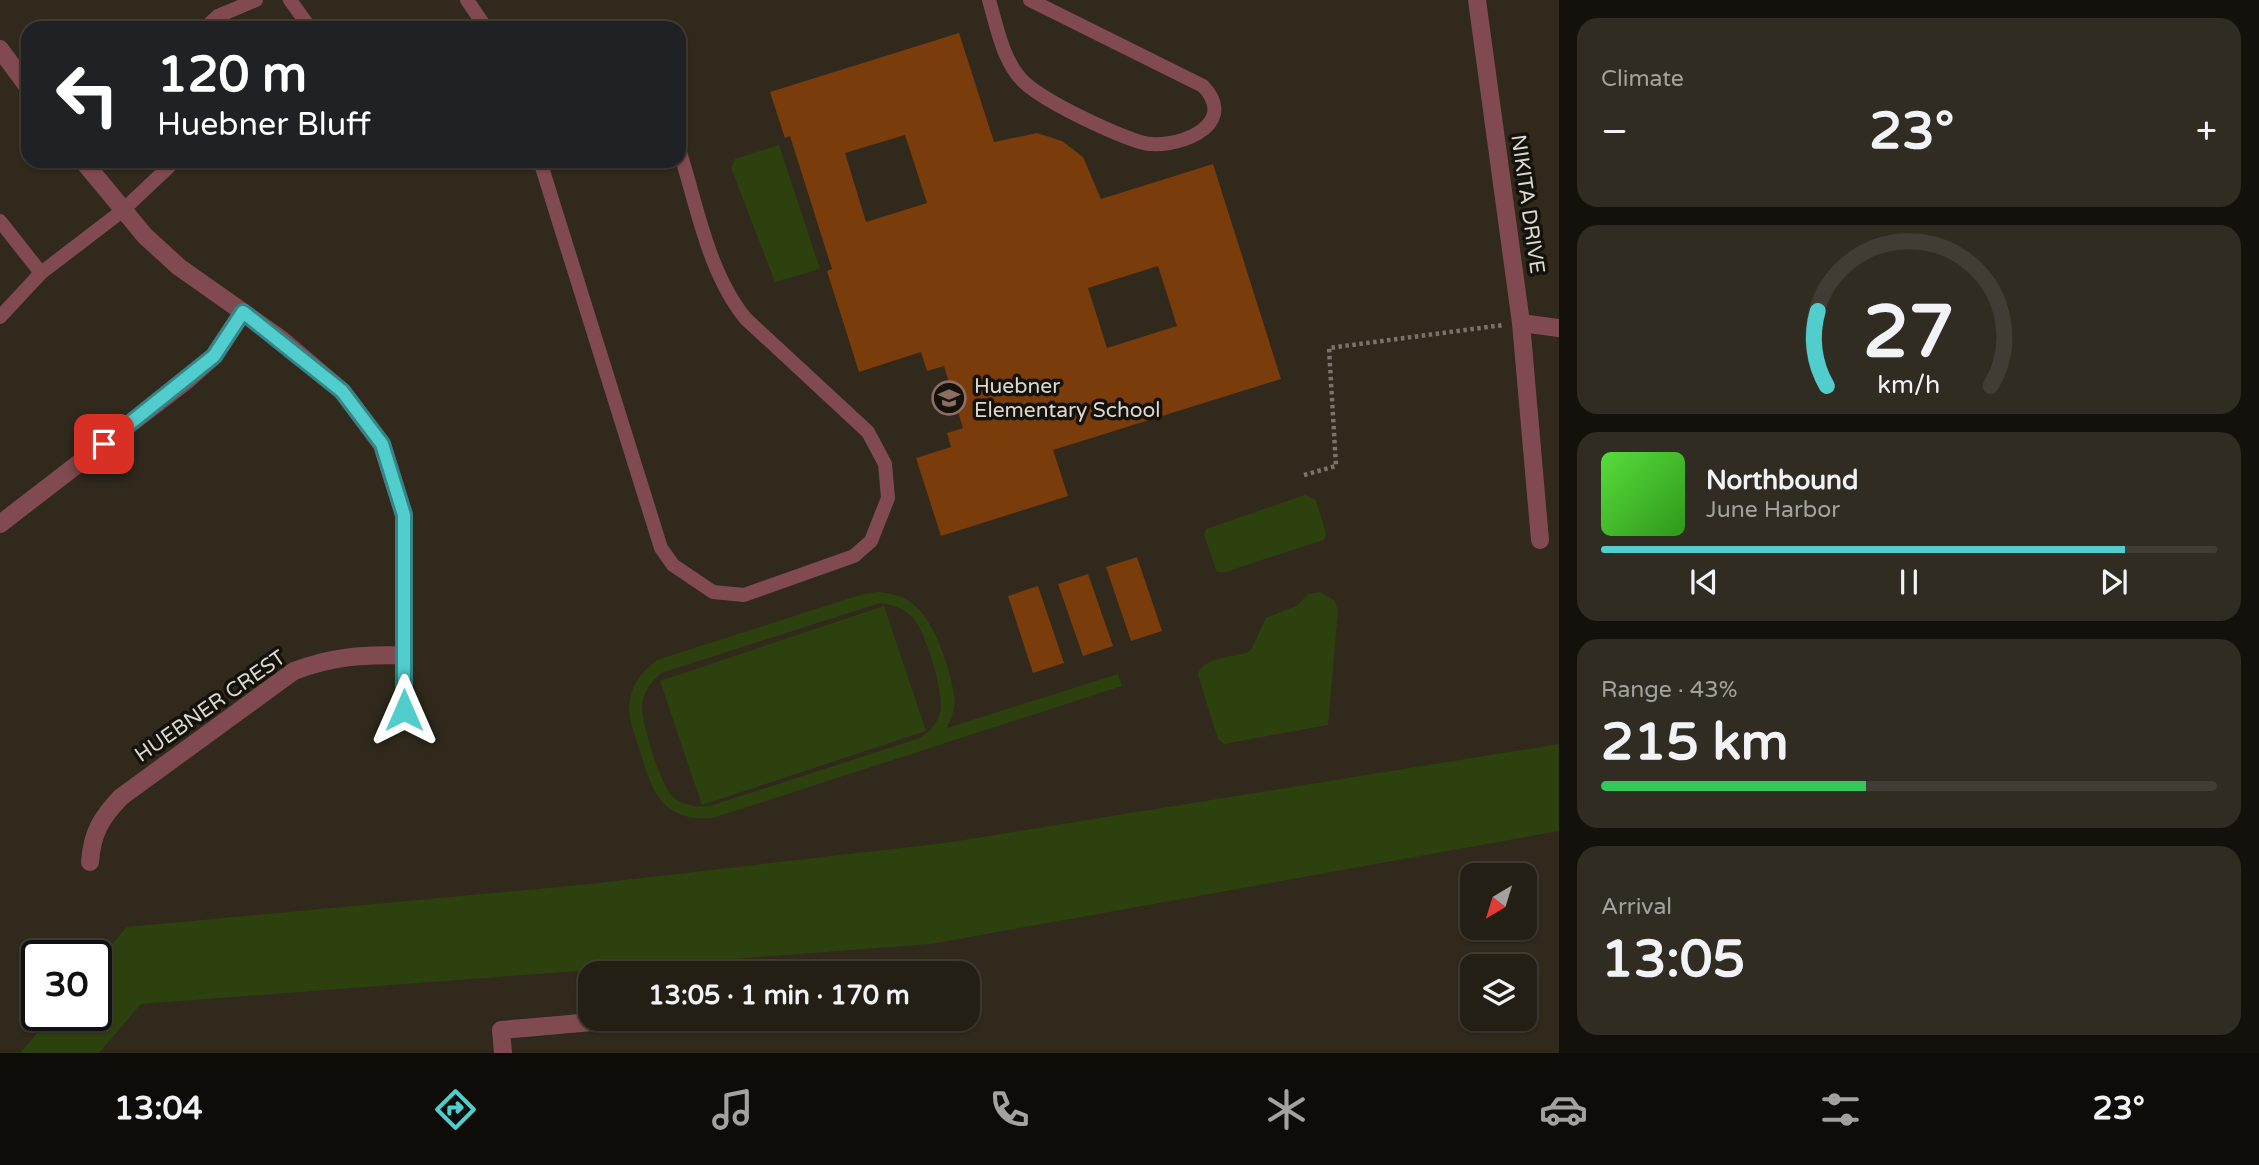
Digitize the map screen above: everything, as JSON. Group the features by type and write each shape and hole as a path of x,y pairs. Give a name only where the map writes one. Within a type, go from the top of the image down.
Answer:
{"street":[{"name":"NIKITA DRIVE","path":"1477,0 1521,323 1540,540"},
{"path":"0,49 21,78"},
{"path":"88,168 122,211 179,267 243,312 342,391 382,444 404,515 404,710"},
{"path":"0,524 187,380 214,356 243,312"},
{"path":"1521,323 1559,328"},
{"name":"HUEBNER CREST","path":"90,862 92,838 104,815 121,797 294,671 325,659 349,655 404,655"},
{"path":"503,1053 501,1030 578,1023"}],"lane":[{"path":"213,21 218,16 256,0"},
{"path":"290,0 305,21"},
{"path":"467,0 481,21"},
{"path":"989,0 1005,52 1024,83 1058,104 1142,143 1164,144 1186,138 1210,125 1217,110 1214,98 1203,86 1030,0"},
{"path":"0,317 41,273 122,211 168,168"},
{"path":"542,168 662,548 673,565 713,592 744,595 854,556 871,541 888,498 885,464 867,432 746,319 730,300 719,275 685,168"},
{"path":"0,221 41,273"}],"path":[{"path":"1304,475 1336,466 1329,348 1521,323"}],"green space":[{"path":"779,145 820,269 775,282 731,168 735,159"},
{"path":"1305,495 1316,500 1326,534 1324,540 1225,572 1217,572 1204,535 1206,529"},
{"path":"879,592 903,598 915,606 929,623 946,661 954,696 953,713 947,728 1118,674 1122,686 713,818 695,818 670,809 654,790 630,718 631,694 643,673 657,660 863,594","holes":["880,603 911,615 929,650 941,704 939,717 929,730 920,738 710,806 691,805 674,798 663,782 648,739 642,705 646,691 661,673"]},
{"path":"1320,592 1334,600 1338,610 1328,725 1224,744 1218,739 1198,675 1200,669 1211,662 1251,650 1266,618 1298,605 1308,594"},
{"path":"884,606 926,731 702,805 660,681"},
{"path":"1559,744 1559,831 931,944 707,961 578,961 578,971 141,1004 99,1053 20,1053 39,1031 112,1031 112,944 127,927 581,885 945,843"}],"building":[{"path":"959,33 994,142 1037,133 1062,141 1083,157 1101,199 1213,164 1281,379 1053,450 1068,496 941,536 916,458 951,447 947,433 963,428 944,366 927,371 921,352 859,372 827,271 832,269 790,136 785,138 770,92","holes":["905,135 927,203 866,222 845,153","1158,266 1177,326 1107,348 1088,288"]},
{"path":"1137,557 1162,631 1131,641 1106,567"},
{"path":"1088,574 1113,646 1083,656 1058,584"},
{"path":"1038,586 1064,663 1033,673 1008,596"}],"place":[{"name":"Huebner Elementary School","path":"949,398"}],"route":[{"path":"104,444 214,356 243,312 281,339 342,391 382,444 404,515 404,710"}]}
